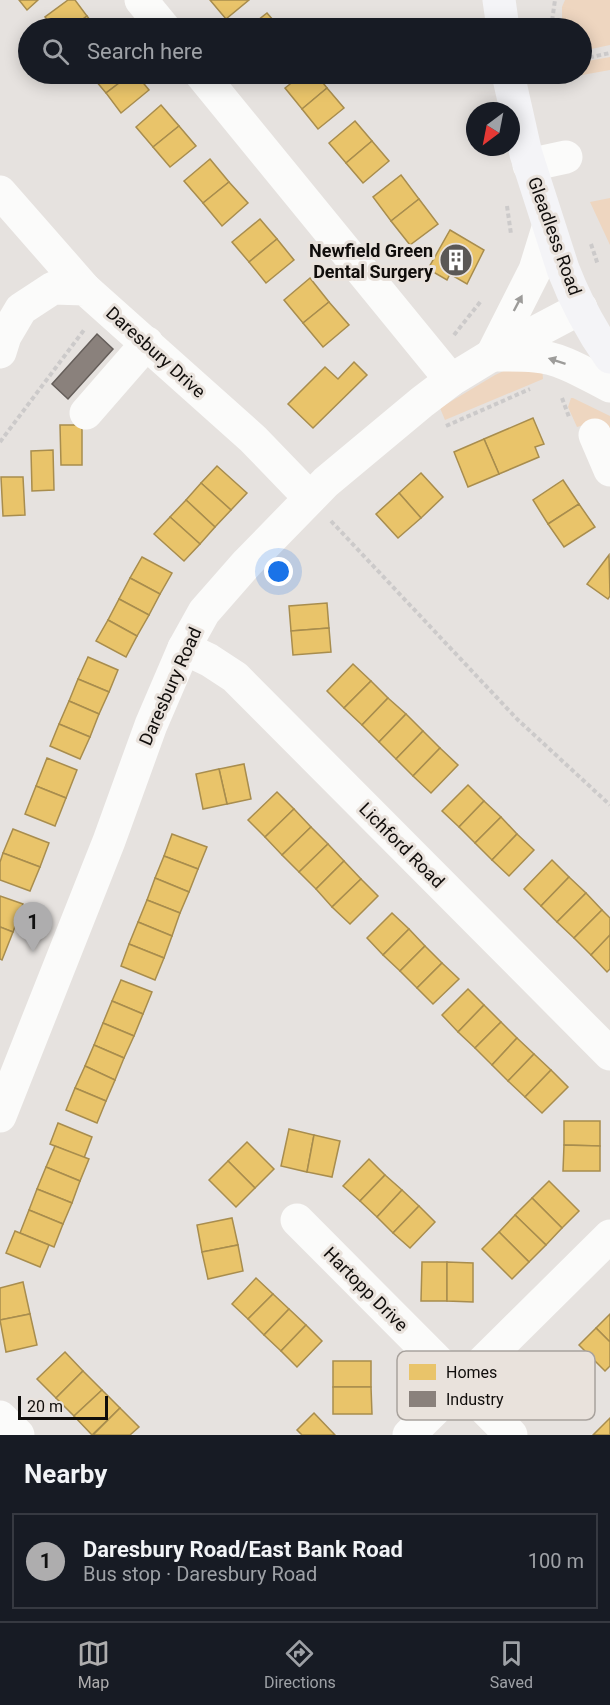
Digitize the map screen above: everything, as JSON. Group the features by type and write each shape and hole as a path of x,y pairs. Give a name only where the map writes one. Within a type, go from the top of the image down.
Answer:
{"main road":[{"path":"499,0 502,18"},
{"name":"Gleadless Road","path":"510,84 548,228 569,286 610,357"}],"street":[{"path":"141,0 156,18"},
{"path":"209,84 451,380"},
{"path":"530,165 566,157"},
{"name":"Daresbury Drive","path":"0,192 94,296 253,439 310,498"},
{"path":"548,228 535,270 492,355 536,356 558,370 610,386"},
{"path":"0,352 4,336 21,309 53,288 94,296"},
{"name":"Daresbury Road","path":"0,1116 87,897 151,725 184,648 204,612 216,596 310,498 422,402 451,380 492,355 581,308"},
{"path":"86,413 147,343"},
{"name":"Lichford Road","path":"184,648 209,660 235,677 610,1054"},
{"name":"Hartopp Drive","path":"297,1220 429,1351"},
{"path":"493,1351 610,1236"},
{"path":"0,1417 18,1435"},
{"path":"409,1435 424,1420"},
{"name":"Hartopp Drive","path":"497,1420 511,1435"}],"path":[{"path":"552,18 555,0"},
{"path":"592,57 610,53"},
{"path":"507,202 511,236"},
{"path":"452,339 486,295"},
{"path":"0,442 94,296"},
{"path":"442,428 558,370 577,436 605,455"},
{"path":"310,498 517,718 610,805"}],"shaded area":[{"path":"565,0 610,0 610,45 592,49 592,18 562,18 562,7"},
{"path":"610,57 610,70 592,73 592,60"},
{"path":"610,198 610,245 590,202"},
{"path":"510,368 542,368 543,379 445,420 440,408"},
{"path":"571,398 610,416 610,433 595,422 577,427 568,407"}],"building: Homes":[{"path":"19,0 38,0 27,10"},
{"path":"68,0 75,0 87,16 84,18 45,17"},
{"path":"210,0 249,0 227,18"},
{"path":"267,13 271,18 261,18"},
{"path":"98,84 118,84 106,93"},
{"path":"118,84 144,84 149,90 121,113 106,93"},
{"path":"290,84 324,84 327,88 302,109 285,88"},
{"path":"327,88 344,108 318,129 302,109"},
{"path":"161,105 179,126 153,147 136,127"},
{"path":"355,121 372,141 346,163 329,143"},
{"path":"179,126 196,146 170,167 153,147"},
{"path":"372,141 389,161 363,183 346,163"},
{"path":"210,159 229,182 203,203 184,181"},
{"path":"401,175 419,199 391,221 373,197"},
{"path":"229,182 248,203 222,226 203,203"},
{"path":"419,199 438,224 410,245 391,221"},
{"path":"260,219 277,239 249,262 232,242"},
{"name":"Newfield Green Dental Surgery","path":"450,230 484,250 467,284 450,274 447,280 428,269"},
{"path":"277,239 294,260 266,283 249,262"},
{"path":"310,278 329,302 303,323 284,300"},
{"path":"329,302 349,325 323,347 303,323"},
{"path":"354,362 367,375 313,428 288,404 325,367 338,379"},
{"path":"533,418 544,444 535,447 539,457 499,474 484,439"},
{"path":"60,425 82,425 82,465 61,465"},
{"path":"484,439 499,474 468,487 454,452"},
{"path":"53,450 54,490 32,491 31,451"},
{"path":"217,466 247,493 231,510 201,483"},
{"path":"421,473 443,497 421,518 399,493"},
{"path":"1,477 23,477 25,515 3,516"},
{"path":"563,480 579,504 548,524 533,500"},
{"path":"201,483 231,510 215,527 186,500"},
{"path":"399,493 421,518 398,538 376,514"},
{"path":"186,500 215,527 200,544 170,517"},
{"path":"579,504 595,527 564,547 548,524"},
{"path":"170,517 200,544 184,561 154,534"},
{"path":"609,555 610,596 608,599 587,584"},
{"path":"142,557 172,573 160,594 130,578"},
{"path":"130,578 160,594 149,615 119,599"},
{"path":"119,599 149,615 137,636 108,620"},
{"path":"327,603 329,628 291,631 289,606"},
{"path":"108,620 137,636 126,657 96,641"},
{"path":"329,628 331,652 293,655 291,631"},
{"path":"88,657 118,670 109,692 78,679"},
{"path":"353,664 371,681 344,708 327,691"},
{"path":"78,679 109,692 99,714 69,701"},
{"path":"371,681 388,698 362,725 344,708"},
{"path":"388,698 406,714 379,742 362,725"},
{"path":"69,701 99,714 90,737 59,724"},
{"path":"406,714 423,731 396,759 379,742"},
{"path":"59,724 90,737 80,759 50,746"},
{"path":"423,731 440,748 413,776 396,759"},
{"path":"440,748 458,765 431,793 413,776"},
{"path":"47,758 77,770 66,798 36,786"},
{"path":"244,764 251,799 227,804 219,769"},
{"path":"219,769 227,804 203,809 196,774"},
{"path":"468,785 484,801 459,827 442,811"},
{"path":"36,786 66,798 55,826 25,814"},
{"path":"277,792 294,809 265,837 248,820"},
{"path":"484,801 501,817 475,843 459,827"},
{"path":"294,809 311,827 282,855 265,837"},
{"path":"501,817 517,834 492,860 475,843"},
{"path":"311,827 328,844 299,872 282,855"},
{"path":"13,829 49,843 40,867 3,853"},
{"path":"172,834 207,847 198,869 164,856"},
{"path":"517,834 534,850 509,876 492,860"},
{"path":"328,844 344,861 316,889 299,872"},
{"path":"3,853 40,867 30,891 0,880 0,862"},
{"path":"164,856 198,869 189,892 155,878"},
{"path":"552,860 569,877 541,906 524,889"},
{"path":"344,861 361,879 332,907 316,889"},
{"path":"569,877 586,893 557,922 541,906"},
{"path":"155,878 189,892 180,913 147,900"},
{"path":"361,879 378,896 350,924 332,907"},
{"path":"586,893 602,910 574,938 557,922"},
{"path":"0,896 23,904 13,932 0,927"},
{"path":"147,900 180,913 172,936 138,922"},
{"path":"602,910 610,918 610,935 591,955 574,938"},
{"path":"392,913 409,929 383,955 367,938"},
{"path":"138,922 172,936 164,958 129,944"},
{"path":"0,927 13,932 2,960 0,959"},
{"path":"409,929 425,946 400,971 383,955"},
{"path":"610,935 610,969 607,972 591,955"},
{"path":"129,944 164,958 155,980 121,966"},
{"path":"425,946 442,963 417,988 400,971"},
{"path":"442,963 459,979 433,1004 417,988"},
{"path":"121,980 152,992 143,1014 112,1001"},
{"path":"468,989 484,1005 458,1032 442,1015"},
{"path":"112,1001 143,1014 134,1036 103,1023"},
{"path":"484,1005 501,1022 475,1048 458,1032"},
{"path":"501,1022 517,1038 492,1065 475,1048"},
{"path":"103,1023 134,1036 124,1058 94,1045"},
{"path":"517,1038 534,1054 508,1081 492,1065"},
{"path":"94,1045 124,1058 115,1080 85,1066"},
{"path":"534,1054 551,1070 525,1097 508,1081"},
{"path":"85,1066 115,1080 106,1101 75,1088"},
{"path":"551,1070 568,1087 542,1113 525,1097"},
{"path":"75,1088 106,1101 97,1123 66,1110"},
{"path":"564,1121 600,1121 600,1146 564,1145"},
{"path":"58,1123 92,1137 84,1158 50,1144"},
{"path":"289,1129 314,1135 307,1172 281,1166"},
{"path":"314,1135 340,1141 332,1177 307,1172"},
{"path":"247,1142 274,1169 255,1188 228,1161"},
{"path":"564,1145 600,1146 600,1171 563,1171"},
{"path":"55,1146 89,1159 80,1181 46,1167"},
{"path":"369,1159 385,1175 360,1201 343,1186"},
{"path":"228,1161 255,1188 236,1207 209,1180"},
{"path":"46,1167 80,1181 72,1203 37,1189"},
{"path":"385,1175 402,1190 377,1217 360,1201"},
{"path":"549,1181 579,1211 562,1228 532,1198"},
{"path":"37,1189 72,1203 63,1224 29,1210"},
{"path":"402,1190 419,1206 393,1233 377,1217"},
{"path":"532,1198 562,1228 546,1245 515,1215"},
{"path":"419,1206 435,1222 410,1248 393,1233"},
{"path":"29,1210 63,1224 54,1247 20,1233"},
{"path":"515,1215 546,1245 529,1262 499,1232"},
{"path":"232,1218 238,1245 202,1252 197,1225"},
{"path":"15,1231 49,1245 40,1267 6,1253"},
{"path":"499,1232 529,1262 512,1279 482,1249"},
{"path":"238,1245 243,1271 208,1279 202,1252"},
{"path":"422,1262 447,1262 447,1301 421,1301"},
{"path":"447,1262 473,1263 473,1302 447,1301"},
{"path":"256,1278 273,1294 248,1319 232,1304"},
{"path":"23,1282 30,1314 0,1320 0,1288"},
{"path":"273,1294 289,1309 264,1335 248,1319"},
{"path":"289,1309 306,1325 281,1351 264,1335"},
{"path":"30,1314 37,1345 6,1352 0,1320"},
{"path":"610,1314 610,1342 596,1328"},
{"path":"306,1325 322,1341 297,1367 281,1351"},
{"path":"596,1328 610,1342 610,1366 605,1371 595,1361 595,1351 585,1351 579,1345"},
{"path":"65,1352 83,1371 56,1398 37,1379"},
{"path":"333,1361 371,1361 371,1387 333,1387"},
{"path":"83,1371 102,1390 74,1416 56,1398"},
{"path":"333,1387 371,1387 372,1414 333,1414"},
{"path":"102,1390 120,1408 92,1435 74,1416"},
{"path":"120,1408 139,1427 130,1435 93,1435"},
{"path":"314,1413 335,1435 302,1435 297,1430"},
{"path":"610,1418 610,1435 593,1435"}],"building: Industry":[{"path":"97,334 113,349 68,399 52,384"}],"place":[{"name":"Newfield Green Dental Surgery","path":"456,260"},
{"name":"Daresbury Road/East Bank Road","path":"33,952"}]}
